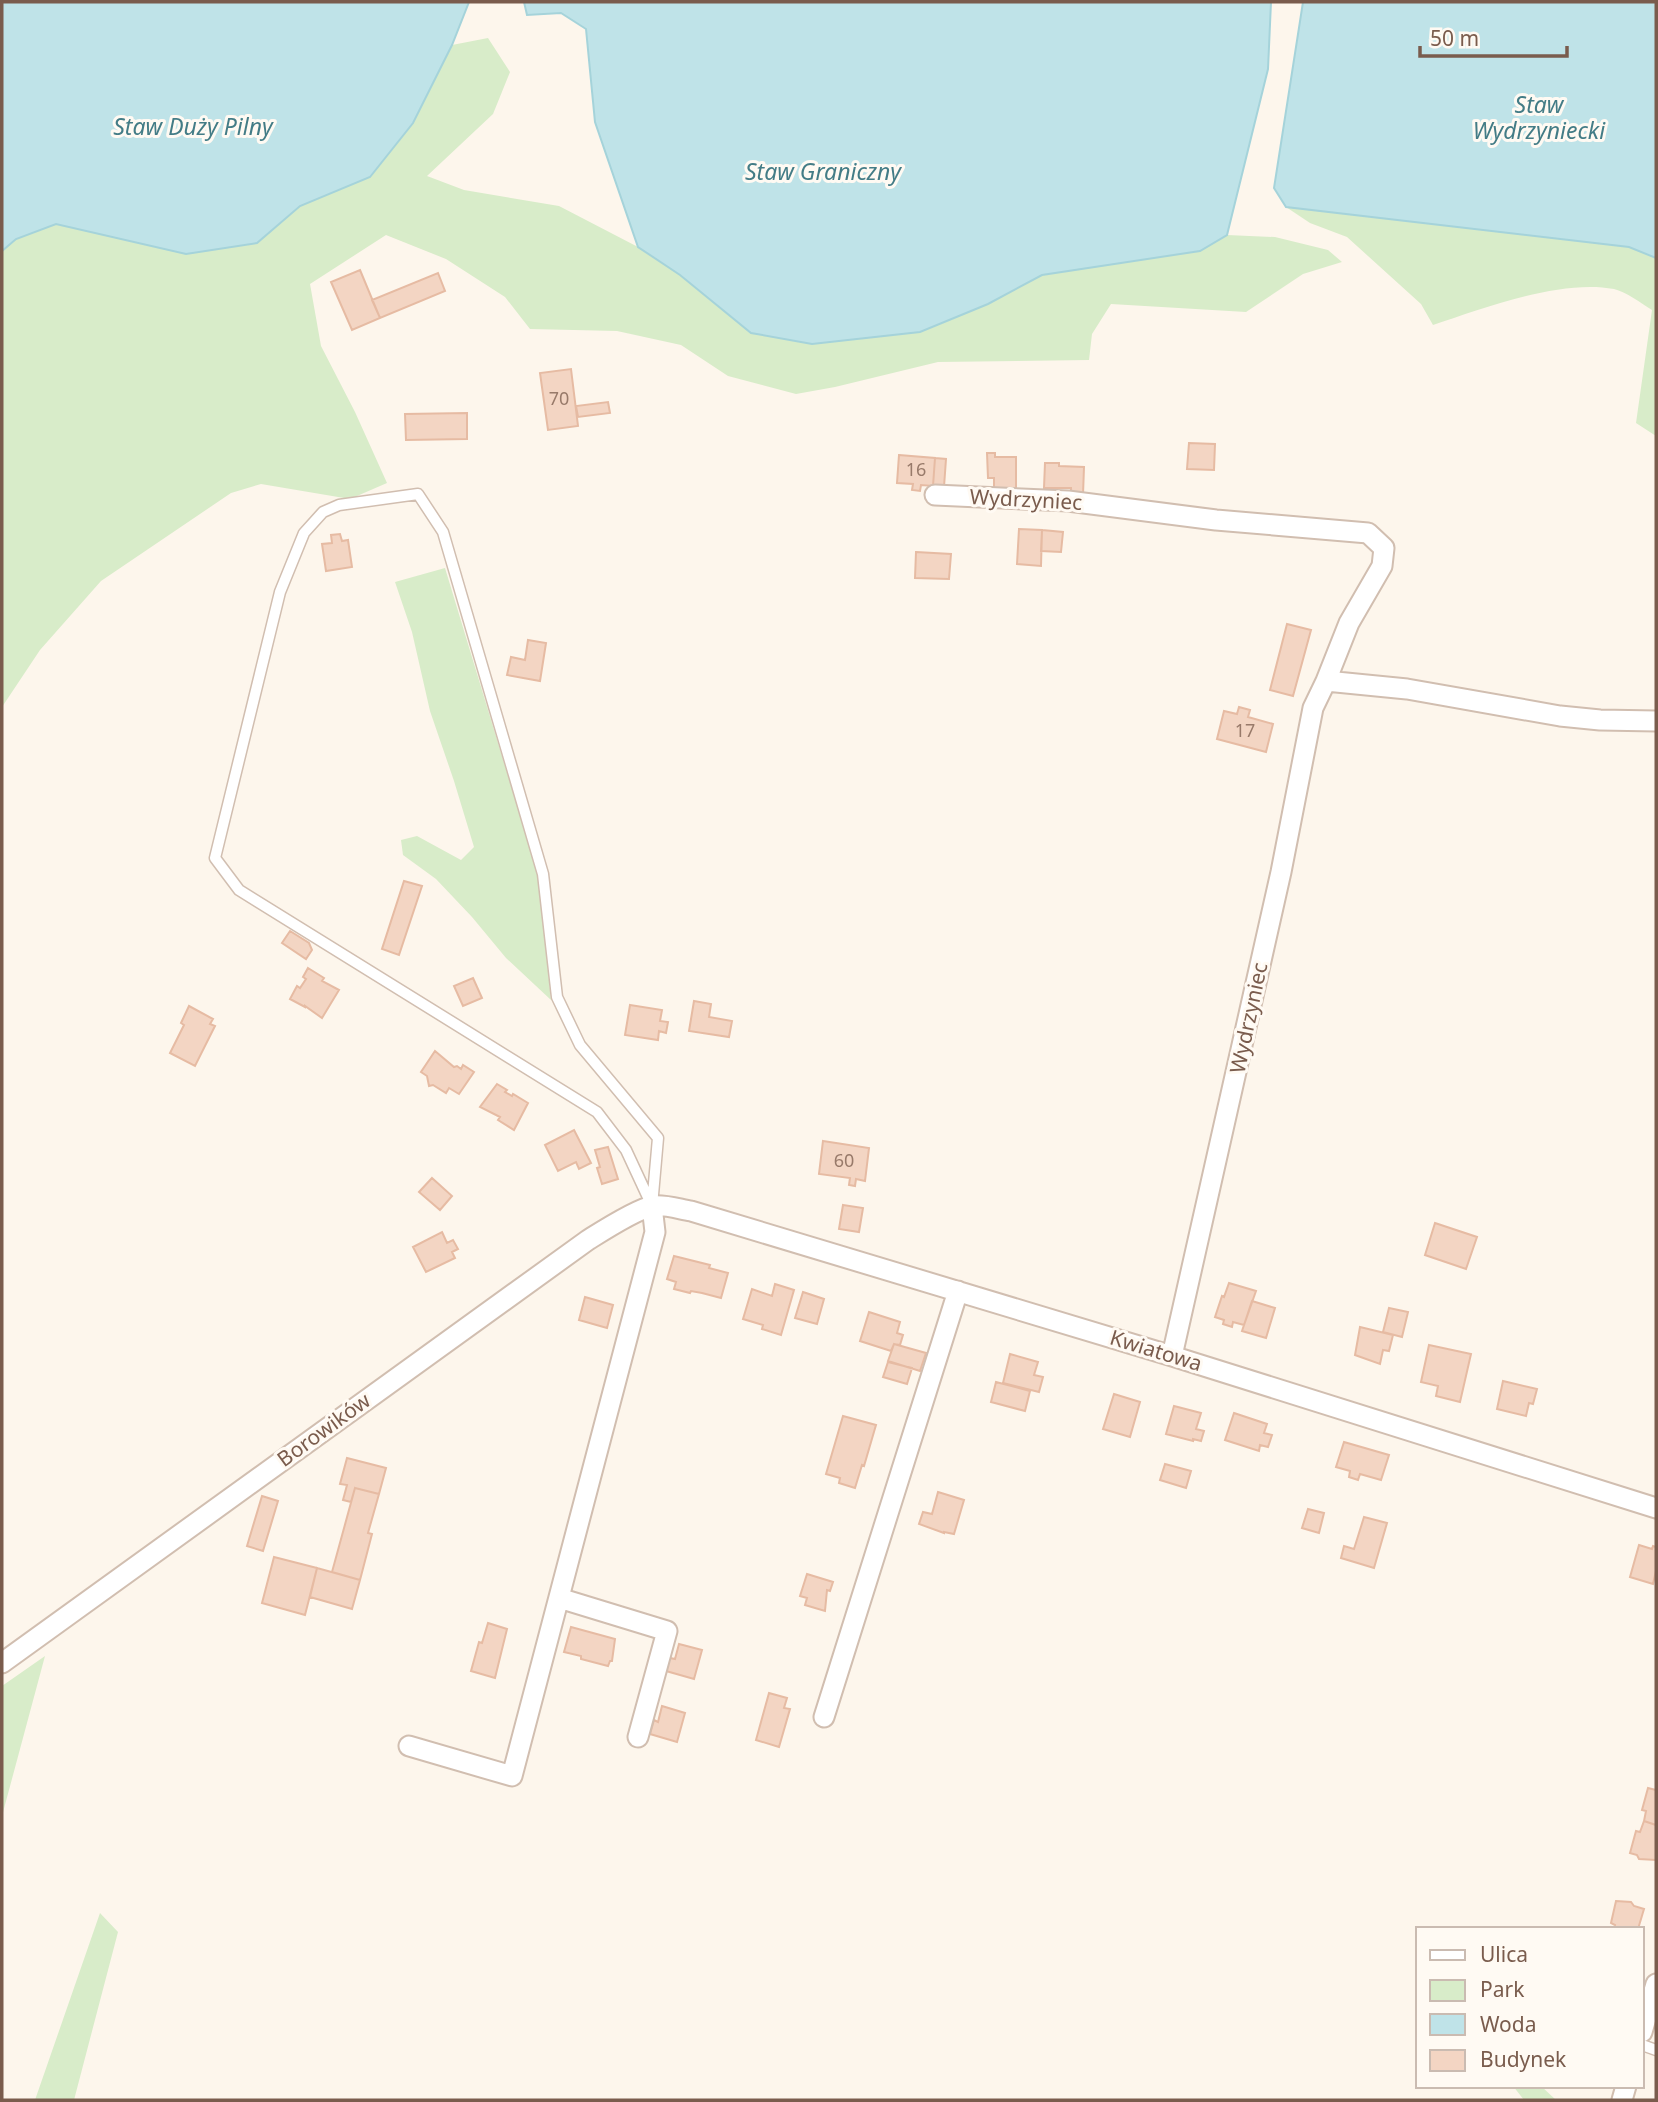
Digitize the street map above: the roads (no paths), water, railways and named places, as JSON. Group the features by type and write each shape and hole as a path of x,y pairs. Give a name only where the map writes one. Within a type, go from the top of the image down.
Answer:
{"street":[{"name":"Wydrzyniec","path":"935,495 1068,501 1216,520 1368,533 1384,548 1382,566 1349,623 1313,708 1281,872 1172,1356"},
{"path":"1326,681 1407,690 1560,716 1656,722"},
{"path":"409,1746 512,1776 655,1232 652,1206"},
{"name":"Kwiatowa","path":"652,1206 691,1211 1172,1356 1656,1508"},
{"name":"Borowików","path":"2,1663 588,1240 652,1206"},
{"path":"824,1717 958,1292"},
{"path":"559,1598 667,1631 638,1737"},
{"path":"1644,2025 1656,1984"}],"lane":[{"path":"418,494 443,532 543,874 557,997 580,1045 658,1138 652,1206 626,1150 597,1112 239,890 215,858 280,592 304,533 323,512 339,505 418,494"}],"water":[{"name":"Staw Duży Pilny","path":"2,2 469,2 452,45 413,123 370,177 300,206 257,243 186,254 56,224 16,239 2,251"},
{"name":"Staw Graniczny","path":"524,2 1271,2 1268,69 1227,235 1200,251 1042,275 988,304 920,332 812,344 751,333 680,275 638,247 595,122 586,29 561,13 527,15"},
{"name":"Staw Wydrzyniecki","path":"1303,2 1656,2 1656,258 1629,247 1286,207 1274,188"}]}
